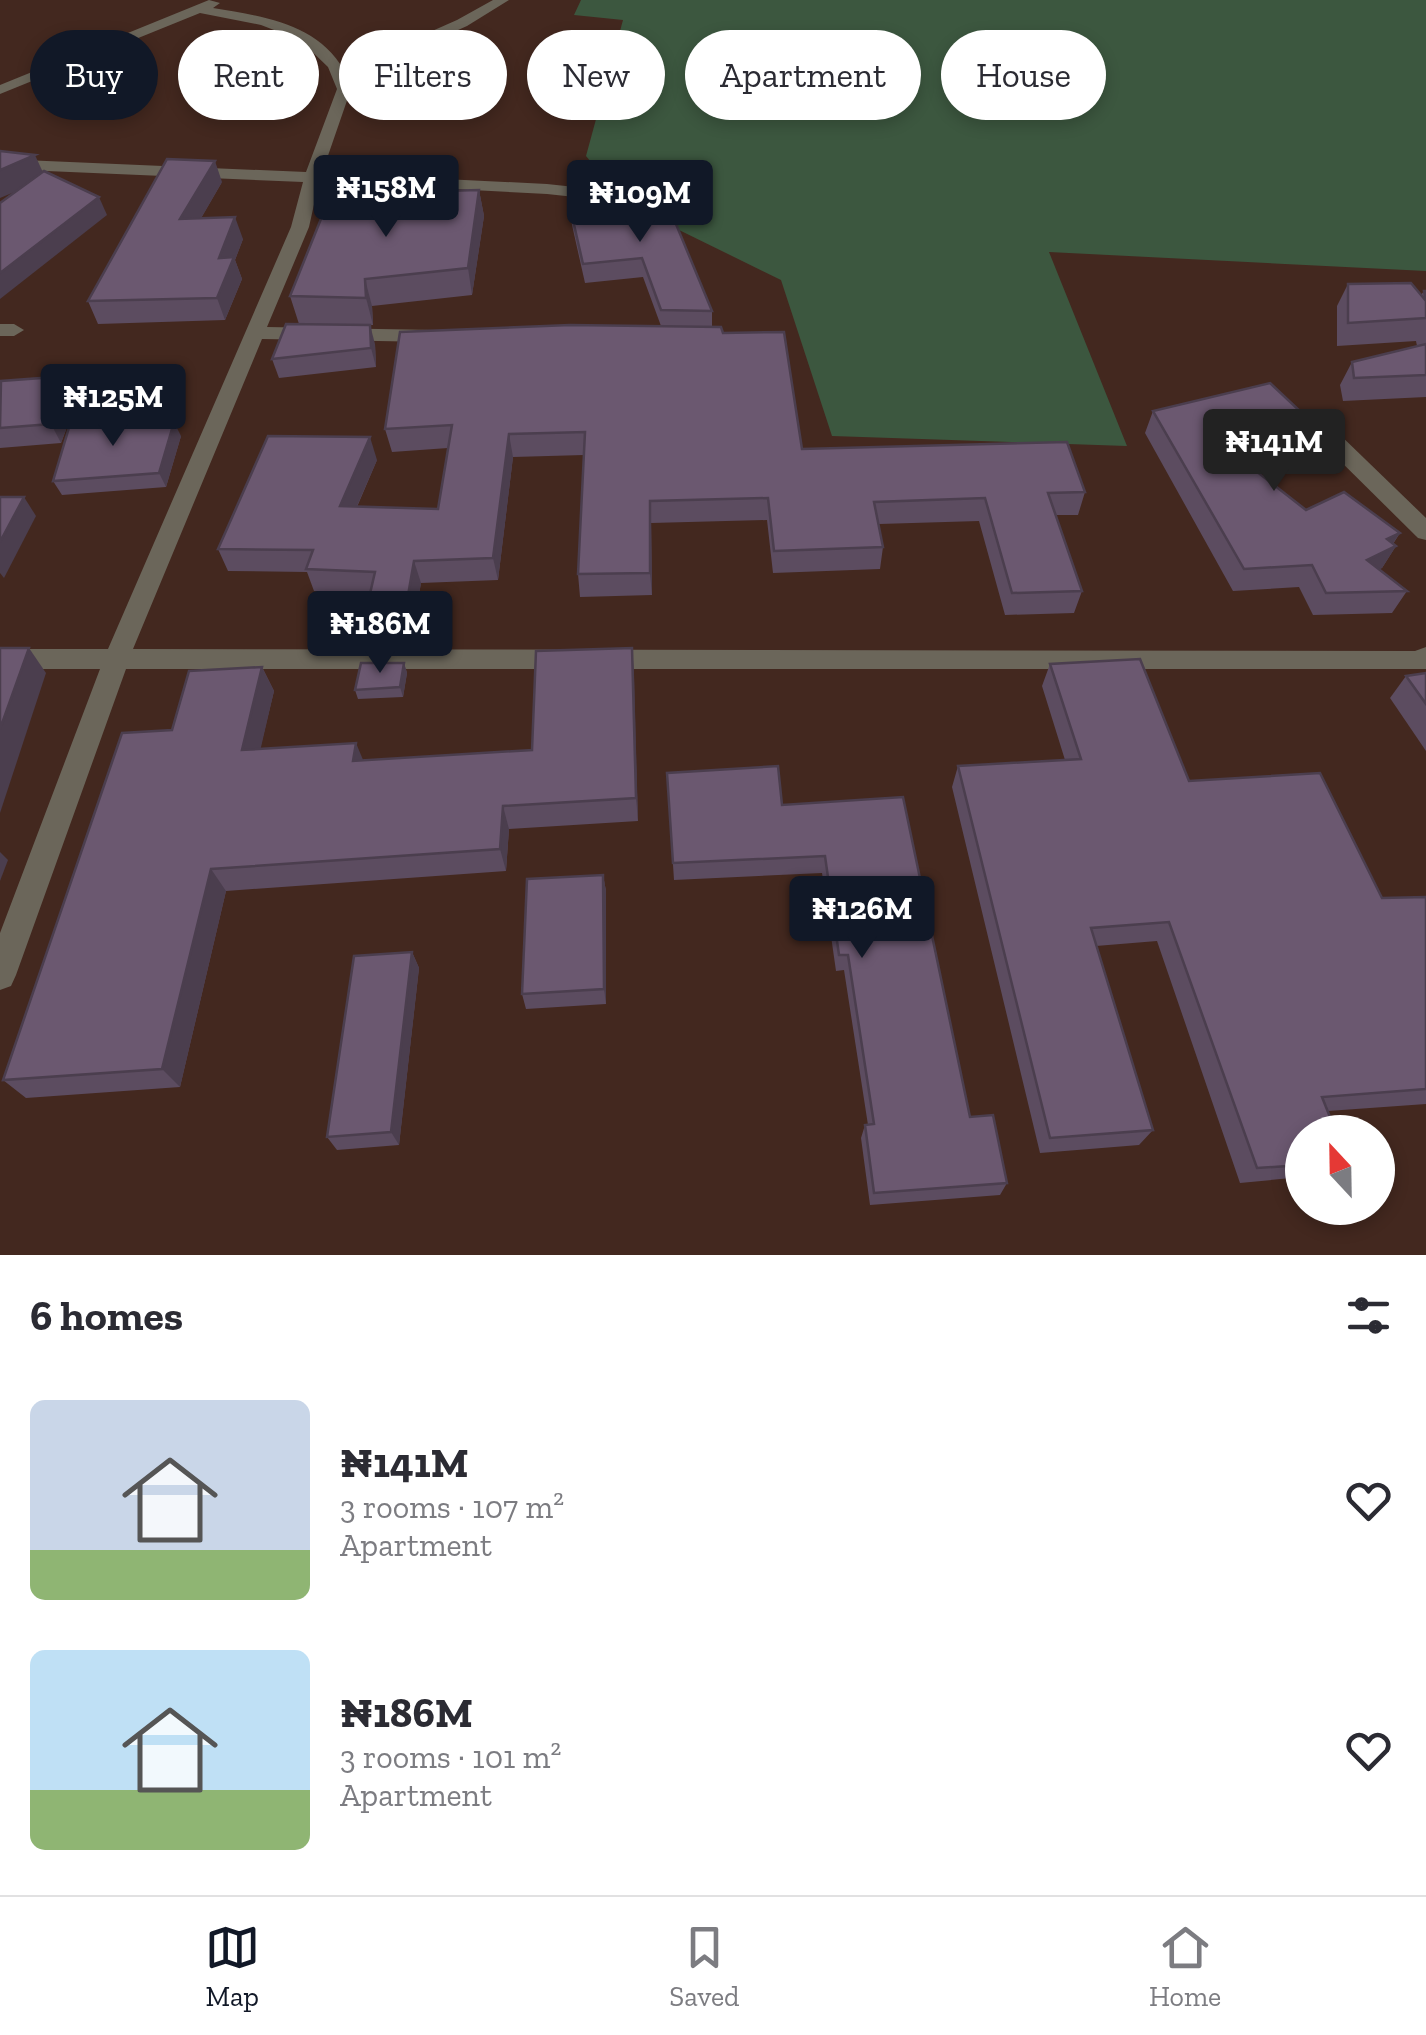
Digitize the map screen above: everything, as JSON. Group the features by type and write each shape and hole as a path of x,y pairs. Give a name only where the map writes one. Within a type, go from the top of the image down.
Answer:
{"street":[{"path":"0,90 220,0"},
{"path":"447,30 502,0"},
{"path":"198,9 296,29 312,40 339,75"},
{"path":"0,975 117,658 300,227 312,178 339,103"},
{"path":"0,164 546,189 640,199"},
{"path":"255,334 450,336"},
{"path":"1327,435 1426,532"},
{"path":"0,659 1419,661 1426,657"}],"green space":[{"path":"581,0 1426,0 1426,271 1049,252 1127,446 832,436 781,280 626,204 586,156 596,120 665,120 665,30 620,30 623,20 574,15"}],"building":[{"path":"0,151 35,155 0,170"},
{"path":"167,159 215,161 180,219 235,217 219,258 234,257 217,298 88,301"},
{"path":"44,171 99,197 0,273 0,203"},
{"path":"606,186 671,212 712,311 661,310 642,258 583,264 570,207"},
{"path":"479,190 468,268 365,279 366,298 290,296 331,194"},
{"path":"1411,283 1426,301 1426,318 1348,323 1348,284"},
{"path":"286,324 370,325 371,348 272,359"},
{"path":"570,325 784,332 802,449 1067,442 1085,492 1048,493 1082,591 1012,593 985,498 874,502 883,547 774,551 768,498 650,501 650,573 578,574 585,432 509,434 493,558 414,561 403,624 363,624 375,572 306,569 313,550 218,549 268,436 370,437 340,506 438,509 452,425 385,429 400,332"},
{"path":"1426,344 1426,375 1354,378 1352,362"},
{"path":"69,376 51,424 0,428 1,381"},
{"path":"1270,383 1318,428 1229,450 1306,510 1344,492 1400,533 1387,539 1396,546 1367,560 1407,591 1326,593 1312,565 1244,569 1153,411"},
{"path":"71,421 174,422 159,473 53,481"},
{"path":"0,497 24,497 0,542"},
{"path":"0,648 29,648 0,729"},
{"path":"632,648 636,798 503,806 500,849 211,869 162,1069 3,1080 122,733 172,730 189,671 262,667 242,750 356,743 353,761 532,750 536,651"},
{"path":"1140,659 1189,781 1320,773 1382,898 1426,897 1426,1089 1322,1097 1329,1115 1285,1115 1285,1166 1257,1168 1169,922 1091,928 1153,1130 1050,1138 958,766 1081,759 1050,664"},
{"path":"361,663 404,663 400,687 355,690"},
{"path":"1426,673 1426,704 1406,676"},
{"path":"778,766 782,805 903,797 970,1117 993,1115 1007,1183 874,1193 865,1125 874,1124 848,955 839,955 825,856 673,863 667,773"},
{"path":"603,875 604,989 522,994 527,879"},
{"path":"412,952 391,1132 327,1137 354,956"}]}
